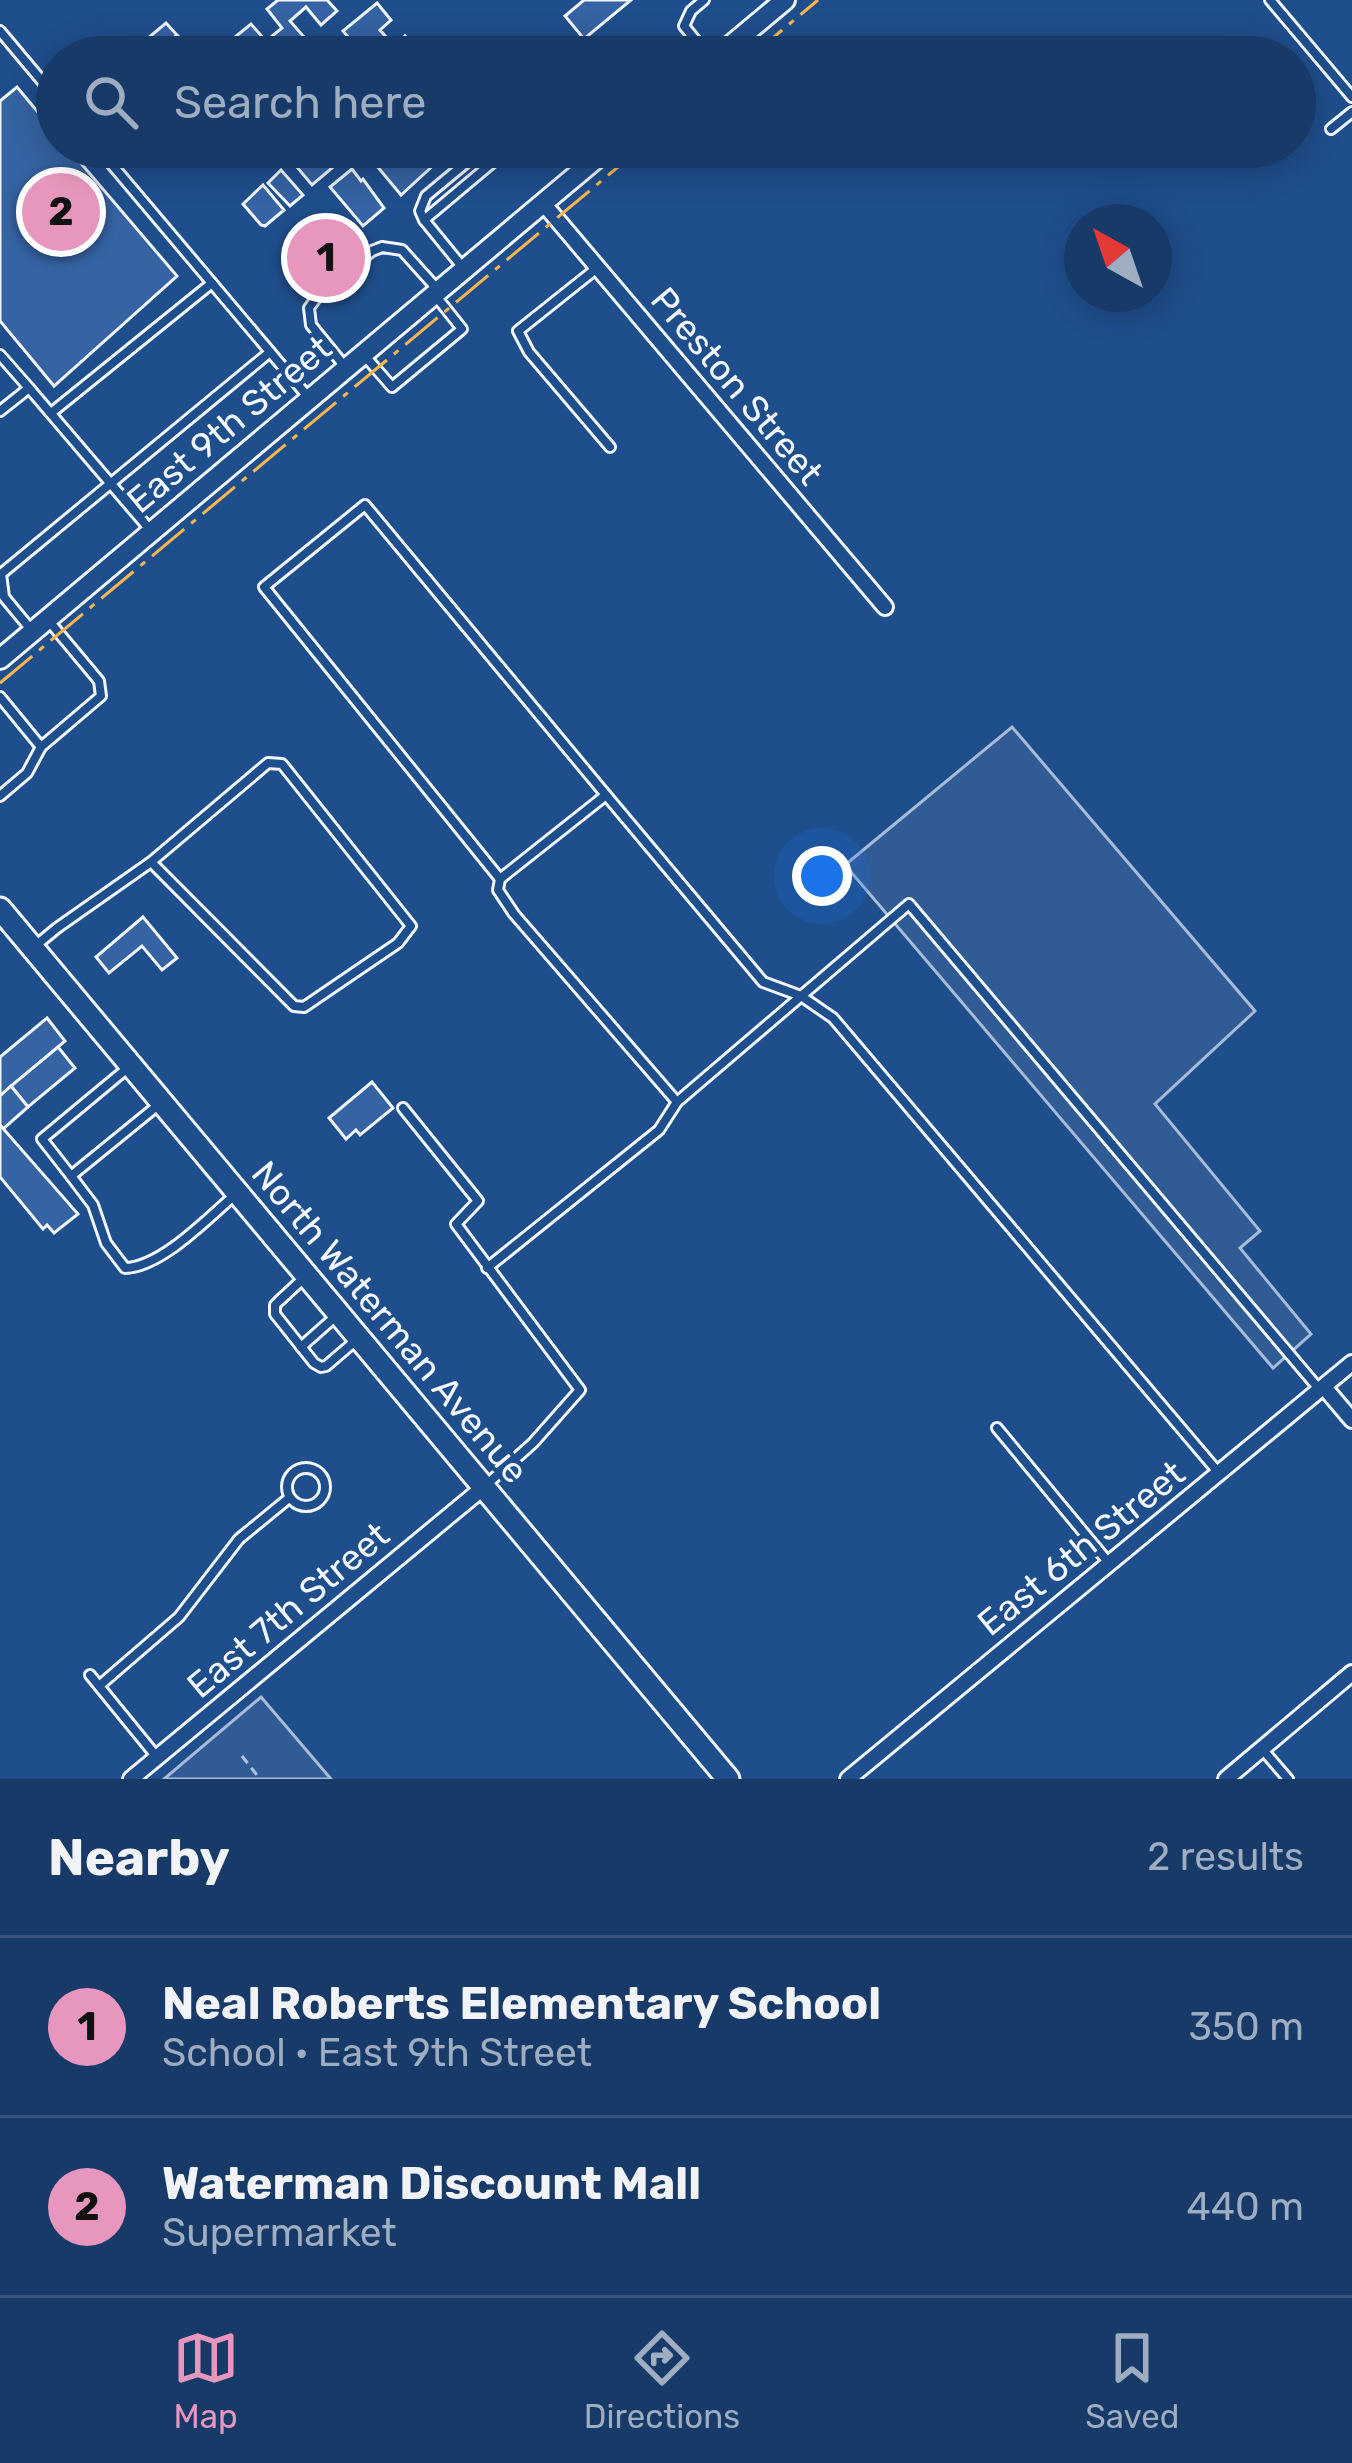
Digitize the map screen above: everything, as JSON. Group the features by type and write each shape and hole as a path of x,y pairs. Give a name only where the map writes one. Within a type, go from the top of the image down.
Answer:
{"main road":[{"name":"North Waterman Avenue","path":"0,909 728,1779"}],"street":[{"path":"740,36 785,0"},
{"name":"East 9th Street","path":"0,659 584,168"},
{"name":"Preston Street","path":"543,202 884,607"},
{"name":"East 6th Street","path":"848,1779 1352,1363"},
{"path":"1322,1389 1352,1420"},
{"name":"East 7th Street","path":"130,1779 484,1487"},
{"path":"1226,1779 1352,1673"}],"lane":[{"path":"693,36 684,26 704,0"},
{"path":"1270,0 1300,36"},
{"path":"0,31 36,74"},
{"path":"1316,55 1352,98"},
{"path":"1331,129 1352,112"},
{"path":"116,168 310,399"},
{"path":"460,168 426,196 420,211 464,269"},
{"path":"424,220 486,168"},
{"path":"346,368 309,319 309,308 372,251 382,247 402,250 463,329 392,387 363,354"},
{"path":"598,267 518,332 529,352 610,447"},
{"path":"51,413 212,283"},
{"path":"0,796 27,773 41,747 101,696 99,681 4,597 1,573 270,352"},
{"path":"0,355 152,532"},
{"path":"0,411 29,388"},
{"path":"500,879 264,587 365,505 764,982 801,996 833,1018 1219,1473"},
{"path":"0,697 41,747"},
{"path":"33,948 151,862 268,763 282,764 411,926 398,943 360,969 304,1007 294,1006 151,862"},
{"path":"606,795 500,879 498,890 677,1102"},
{"path":"487,1268 659,1130 677,1102 909,904 1322,1389"},
{"path":"131,1065 42,1138 93,1205 106,1244 125,1268 141,1268 167,1252 238,1192"},
{"path":"71,1176 162,1102"},
{"path":"404,1108 478,1201 456,1224 580,1390 533,1443 484,1487"},
{"path":"308,1275 274,1311 314,1363 326,1366 359,1337"},
{"path":"301,1347 340,1313"},
{"path":"997,1428 1109,1564"},
{"path":"310,1468 324,1481 324,1493 317,1503 299,1506 290,1498 288,1479 297,1470 310,1468"},
{"path":"99,1686 179,1617 238,1539 290,1498"},
{"path":"89,1675 157,1757"},
{"path":"1262,1748 1288,1779"}],"path":[{"path":"242,1756 258,1778"}],"shaded area":[{"path":"1012,727 1255,1011 1155,1104 1260,1231 1240,1248 1311,1334 1273,1368 845,865"},
{"path":"261,1697 331,1779 164,1779"}],"building":[{"path":"278,0 327,0 337,11 321,25 306,7 290,21 303,36 272,36 282,28 267,9"},
{"path":"584,0 631,0 588,36 582,36 565,16"},
{"path":"377,3 391,20 380,30 385,36 347,36 343,31"},
{"path":"166,23 177,35 176,36 151,36"},
{"path":"251,24 262,36 236,36"},
{"path":"17,87 36,110 36,168 85,168 177,276 54,386 0,321 0,101"},
{"path":"298,168 332,168 312,185"},
{"path":"378,168 430,168 401,195"},
{"path":"352,169 384,208 363,226 330,187"},
{"path":"281,170 303,195 290,206 268,183"},
{"path":"263,185 284,210 265,226 243,204"},
{"path":"143,917 177,958 162,970 142,946 109,973 96,957"},
{"path":"47,1018 65,1041 0,1096 0,1057"},
{"path":"58,1047 75,1068 28,1107 11,1086"},
{"path":"372,1082 393,1108 360,1135 356,1130 346,1139 329,1118"},
{"path":"11,1086 28,1107 3,1129 0,1096"},
{"path":"0,1125 78,1214 54,1233 47,1225 43,1229 0,1177"}],"power":[{"path":"775,36 818,0"},
{"path":"0,683 617,168"}],"place":[{"name":"Waterman Discount Mall","path":"61,212"},
{"name":"Neal Roberts Elementary School","path":"326,258"}]}
